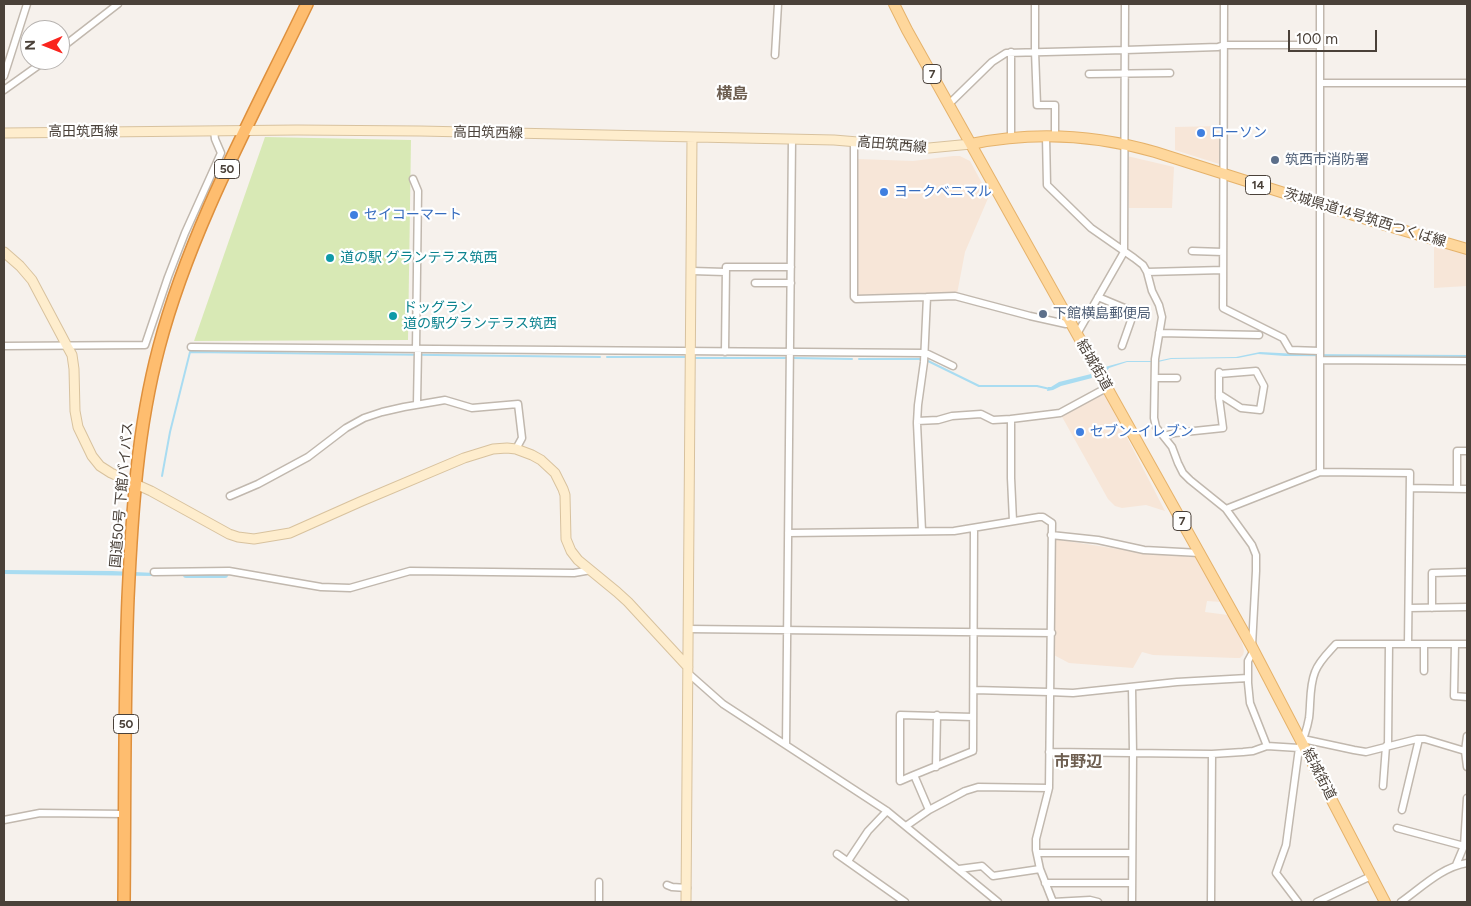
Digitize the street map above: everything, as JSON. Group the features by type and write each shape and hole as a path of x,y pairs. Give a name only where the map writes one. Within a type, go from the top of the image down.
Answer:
{"highway":[{"name":"国道50号 下館バイパス","path":"124,902 126,650 135,483 144,417 165,327 193,248 216,192 307,4"}],"main road":[{"name":"結城街道","path":"894,4 1253,648 1385,902"},
{"name":"茨城県道14号筑西つくば線","path":"971,144 1011,138 1051,136 1088,138 1125,144 1467,249"}],"street":[{"path":"4,76 27,4"},
{"path":"775,55 778,4"},
{"path":"1035,4 1037,105 1056,105 1051,136 1047,185 1091,228 1143,265 1147,272 1162,317 1155,361 1154,418 1156,427 1172,447 1183,473 1226,509 1252,545 1256,555 1253,648 1248,661 1248,678 1250,703 1267,746"},
{"path":"1077,334 1124,252 1125,4"},
{"path":"1224,4 1223,308 1283,338 1290,350 1320,356 1467,361"},
{"path":"1320,4 1320,472"},
{"path":"70,41 113,5"},
{"path":"949,104 992,62 1011,52 1125,50 1224,45 1320,46"},
{"path":"1011,52 1011,138"},
{"path":"4,90 32,70"},
{"path":"1089,74 1170,73"},
{"path":"1320,83 1467,83"},
{"path":"4,346 145,346 168,276 221,153 214,131"},
{"name":"高田筑西線","path":"4,134 420,131 792,139 929,148 971,144"},
{"path":"686,902 692,137"},
{"path":"786,745 792,139"},
{"path":"854,142 854,297 856,299 955,296 1030,316 1066,324 1070,322"},
{"path":"413,179 418,191 417,404"},
{"path":"1192,251 1223,252"},
{"path":"4,252 32,280 72,355 76,419 83,439 100,466 229,534 246,539 261,539 290,533 464,458 493,448 516,449 541,460 555,473 565,495 565,533 568,546 578,560 622,597 688,670 723,704 887,811 998,902"},
{"path":"725,352 726,267 790,267"},
{"path":"1147,272 1223,270"},
{"path":"692,271 726,272"},
{"path":"755,283 791,284"},
{"path":"922,531 917,421 924,357 927,297"},
{"path":"1098,297 1134,312 1122,346"},
{"path":"1159,333 1258,335"},
{"path":"191,347 691,355 725,352 924,357 928,354 953,366"},
{"path":"1164,436 1222,428 1219,394 1219,372 1256,370 1264,386 1260,410 1241,408 1219,394"},
{"path":"1155,378 1177,378"},
{"path":"917,421 981,414 993,420 1060,413 1108,387"},
{"path":"230,496 258,484 308,457 341,431 364,418 417,404 445,400 472,408 518,404 522,438 516,449"},
{"path":"1011,419 1013,521"},
{"path":"1457,489 1457,451 1467,451"},
{"path":"1226,509 1320,472 1410,473 1408,644"},
{"path":"1410,488 1467,489"},
{"path":"788,534 954,531 1043,517 1052,523 1049,788 1036,839 1036,853 1053,902 1090,900 1098,902"},
{"path":"973,716 900,715 900,781 973,751 974,528"},
{"path":"1052,535 1098,540 1144,550 1200,553"},
{"path":"154,572 229,571 321,587 350,588 410,571 574,573 590,570"},
{"path":"1432,608 1432,573 1467,572"},
{"path":"1409,608 1467,607"},
{"path":"688,629 1052,632"},
{"path":"1298,902 1276,873 1286,845 1301,743 1309,717 1310,691 1315,672 1322,660 1336,644 1467,644"},
{"path":"1383,786 1387,746 1389,644"},
{"path":"1424,644 1424,672"},
{"path":"1455,644 1454,696 1467,697"},
{"path":"974,690 1073,693 1177,682 1248,678"},
{"path":"1132,686 1134,753 1132,902"},
{"path":"936,715 936,766"},
{"path":"1467,736 1465,751 1467,767"},
{"path":"1049,752 1212,754 1301,743 1366,752 1419,739 1425,739 1465,751"},
{"path":"1402,810 1419,739"},
{"path":"1211,902 1212,754"},
{"path":"914,775 929,810"},
{"path":"906,826 929,810 965,791 978,787 1049,788"},
{"path":"1456,865 1464,846 1467,798"},
{"path":"848,861 868,831 887,811"},
{"path":"4,820 40,813 125,814"},
{"path":"1397,828 1464,846"},
{"path":"1036,853 1132,853"},
{"path":"837,854 905,902"},
{"path":"1402,902 1441,872 1467,862"},
{"path":"959,869 982,866 993,876 1040,869"},
{"path":"1317,902 1371,876"},
{"path":"599,882 599,902"},
{"path":"1046,882 1132,883"},
{"path":"667,885 687,888"}],"shaded area":[{"path":"1219,126 1219,164 1175,150 1175,127"},
{"path":"960,156 970,161 989,196 965,252 957,294 856,297 858,159 913,161"},
{"path":"1127,156 1174,167 1172,208 1129,208"},
{"path":"1434,244 1467,254 1467,286 1434,288"},
{"path":"1104,393 1165,511 1146,505 1122,508 1115,506 1108,499 1061,415"},
{"path":"1054,539 1144,553 1196,557 1221,602 1207,601 1205,612 1228,615 1241,638 1243,655 1240,658 1235,658 1153,655 1142,652 1133,668 1069,663 1054,655"}],"green space":[{"path":"265,137 411,140 408,340 194,341"}],"water":[{"path":"1260,352 1467,355 1467,357 1285,356 1258,354 1238,358 1171,359 1158,362 1127,362 1109,368 1107,371 1105,367 1127,361 1157,361 1171,358 1236,357"},
{"path":"1091,374 1092,378 1047,391 1048,387 1059,382"},
{"path":"4,570 156,573 155,576 4,574"}],"waterway":[{"path":"162,476 170,432 190,352 600,357"},
{"path":"607,357 687,357"},
{"path":"694,358 788,358"},
{"path":"793,358 852,359"},
{"path":"859,359 921,359"},
{"path":"926,360 979,386 1037,386 1050,389"},
{"path":"186,575 225,575"}],"place":[{"name":"ローソン","path":"1201,133"},
{"name":"筑西市消防署","path":"1275,160"},
{"name":"ヨークベニマル","path":"884,192"},
{"name":"セイコーマート","path":"354,215"},
{"name":"道の駅 グランテラス筑西","path":"330,258"},
{"name":"下館横島郵便局","path":"1043,314"},
{"name":"ドッグラン 道の駅グランテラス筑西","path":"393,316"},
{"name":"セブン-イレブン","path":"1080,432"}],"district":[{"name":"横島","path":"732,94"},
{"name":"市野辺","path":"1078,762"}]}
